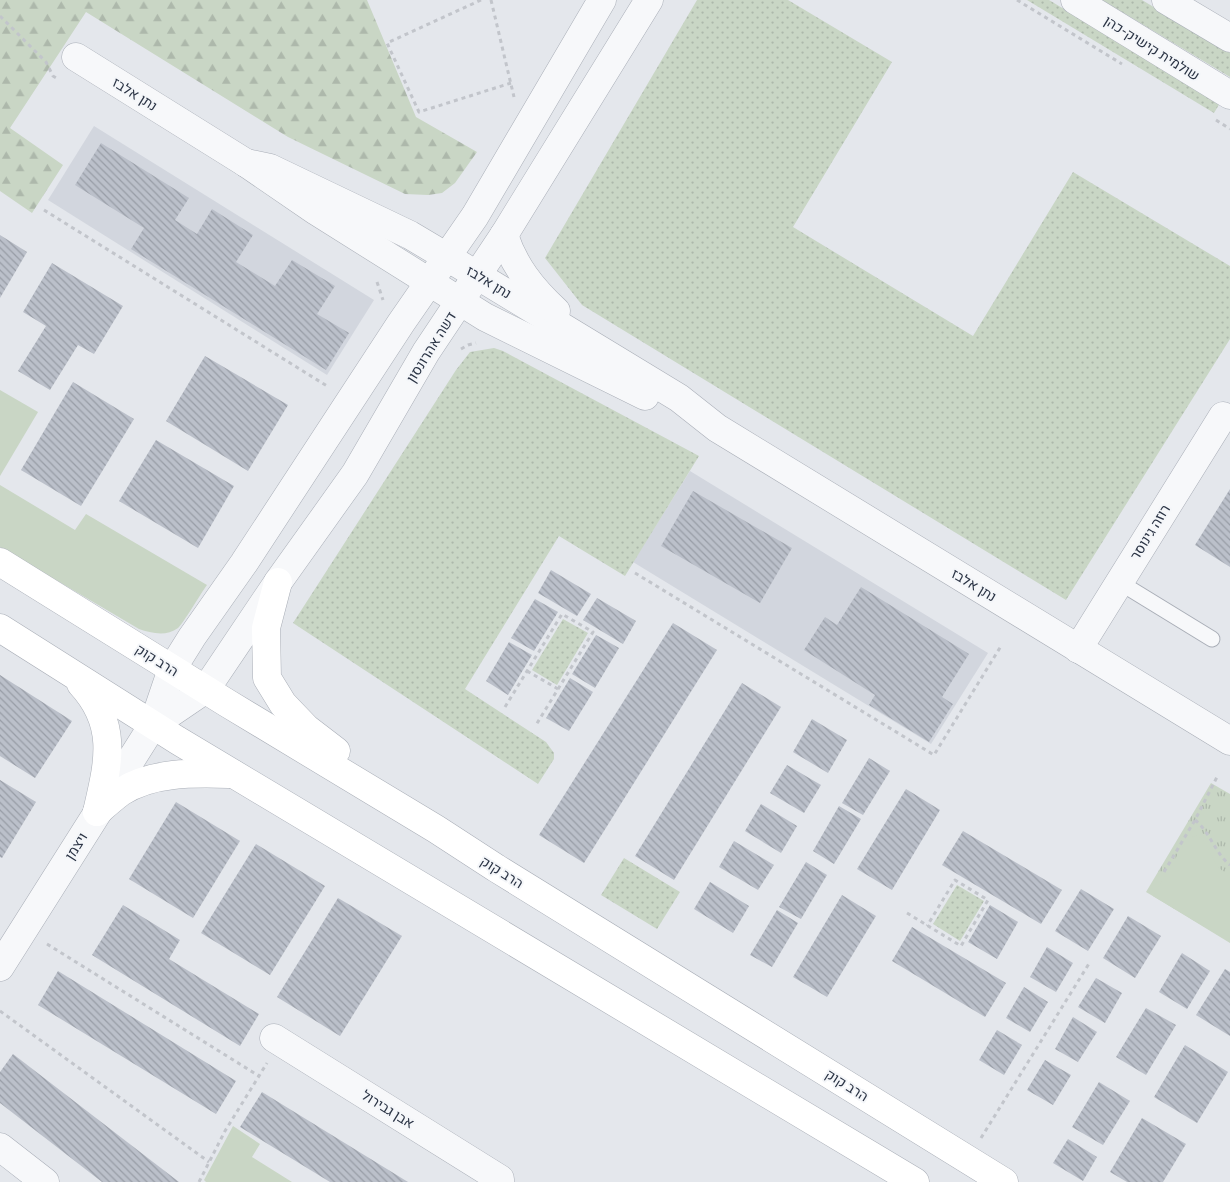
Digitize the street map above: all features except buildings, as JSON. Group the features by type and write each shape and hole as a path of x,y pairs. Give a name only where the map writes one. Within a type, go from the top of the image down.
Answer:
{"main road":[{"name":"הרב קוק","path":"0,562 206,690 436,829 1004,1182"},
{"path":"278,582 266,628 266,662 267,678 283,704 306,728 436,829"},
{"path":"0,628 153,725 915,1182"},
{"path":"73,675 98,706 105,722 108,738 108,757 97,812"},
{"path":"97,812 122,791 140,783 188,773 236,774"}],"street":[{"path":"172,669 429,282 475,216 602,0"},
{"name":"דשה אהרונסון","path":"206,690 278,582 355,474 426,352 504,235 649,0"},
{"name":"שולמית קישיק-כהן","path":"1075,0 1230,95"},
{"path":"1166,0 1230,38"},
{"name":"נתן אלבז","path":"76,57 246,163 316,211 485,317 668,408 717,428"},
{"name":"נתן אלבז","path":"246,163 270,168 410,235 679,398 717,428 1230,741"},
{"path":"504,235 513,259 528,282 543,299 597,349"},
{"name":"רוזה גינוסר","path":"1078,649 1223,416"},
{"name":"ויצמן","path":"0,967 153,725 172,669"},
{"name":"ויצמן","path":"153,725 206,690"},
{"name":"אבן גבירול","path":"277,1039 500,1179 500,1182"},
{"path":"0,1148 45,1182"}],"lane":[{"path":"1119,582 1212,639"}],"path":[{"path":"481,0 387,43 419,112 511,83"},
{"path":"491,0 514,98"},
{"path":"0,16 46,62"},
{"path":"44,210 328,387"},
{"path":"376,280 383,298 382,303"},
{"path":"635,573 934,755 1001,646"},
{"path":"505,707 562,614 592,632 536,725"},
{"path":"527,672 558,690"},
{"path":"1164,872 1217,778"},
{"path":"1195,820 1203,826 1224,860 1230,865"},
{"path":"907,913 928,926 961,946 988,900 955,880 928,926"},
{"path":"24,929 259,1076"},
{"path":"967,1159 1090,962"},
{"path":"0,1011 209,1162"},
{"path":"200,1182 224,1131 259,1076 277,1039"}],"shaded area":[{"path":"94,126 374,300 327,375 48,200"},
{"path":"690,471 988,653 931,744 633,562"}],"green space":[{"path":"0,0 367,0 416,117 477,152 455,183 442,193 428,195 405,194 288,137 86,12 10,128 63,165 32,213 0,191"},
{"path":"697,0 788,0 892,62 793,227 973,336 1073,172 1230,266 1230,339 1066,600 582,305 545,258"},
{"path":"1027,0 1049,0 1220,103 1214,113"},
{"path":"1102,0 1142,0 1230,53 1230,77"},
{"path":"494,348 503,351 699,456 625,576 559,536 465,689 546,742 554,753 554,759 538,784 293,623 456,370 470,352"},
{"path":"0,390 38,412 0,476"},
{"path":"0,485 75,530 86,514 207,585 178,628 169,633 153,633 139,629 0,547"},
{"path":"563,619 588,633 557,685 532,670"},
{"path":"1211,783 1230,794 1230,942 1146,892"},
{"path":"1196,835 1203,840 1216,864 1230,879 1230,943 1153,896 1184,844"},
{"path":"624,858 680,892 657,929 601,895"},
{"path":"957,885 984,901 960,941 933,924"},
{"path":"233,1126 260,1144 252,1157 292,1182 206,1182 204,1180"}]}
